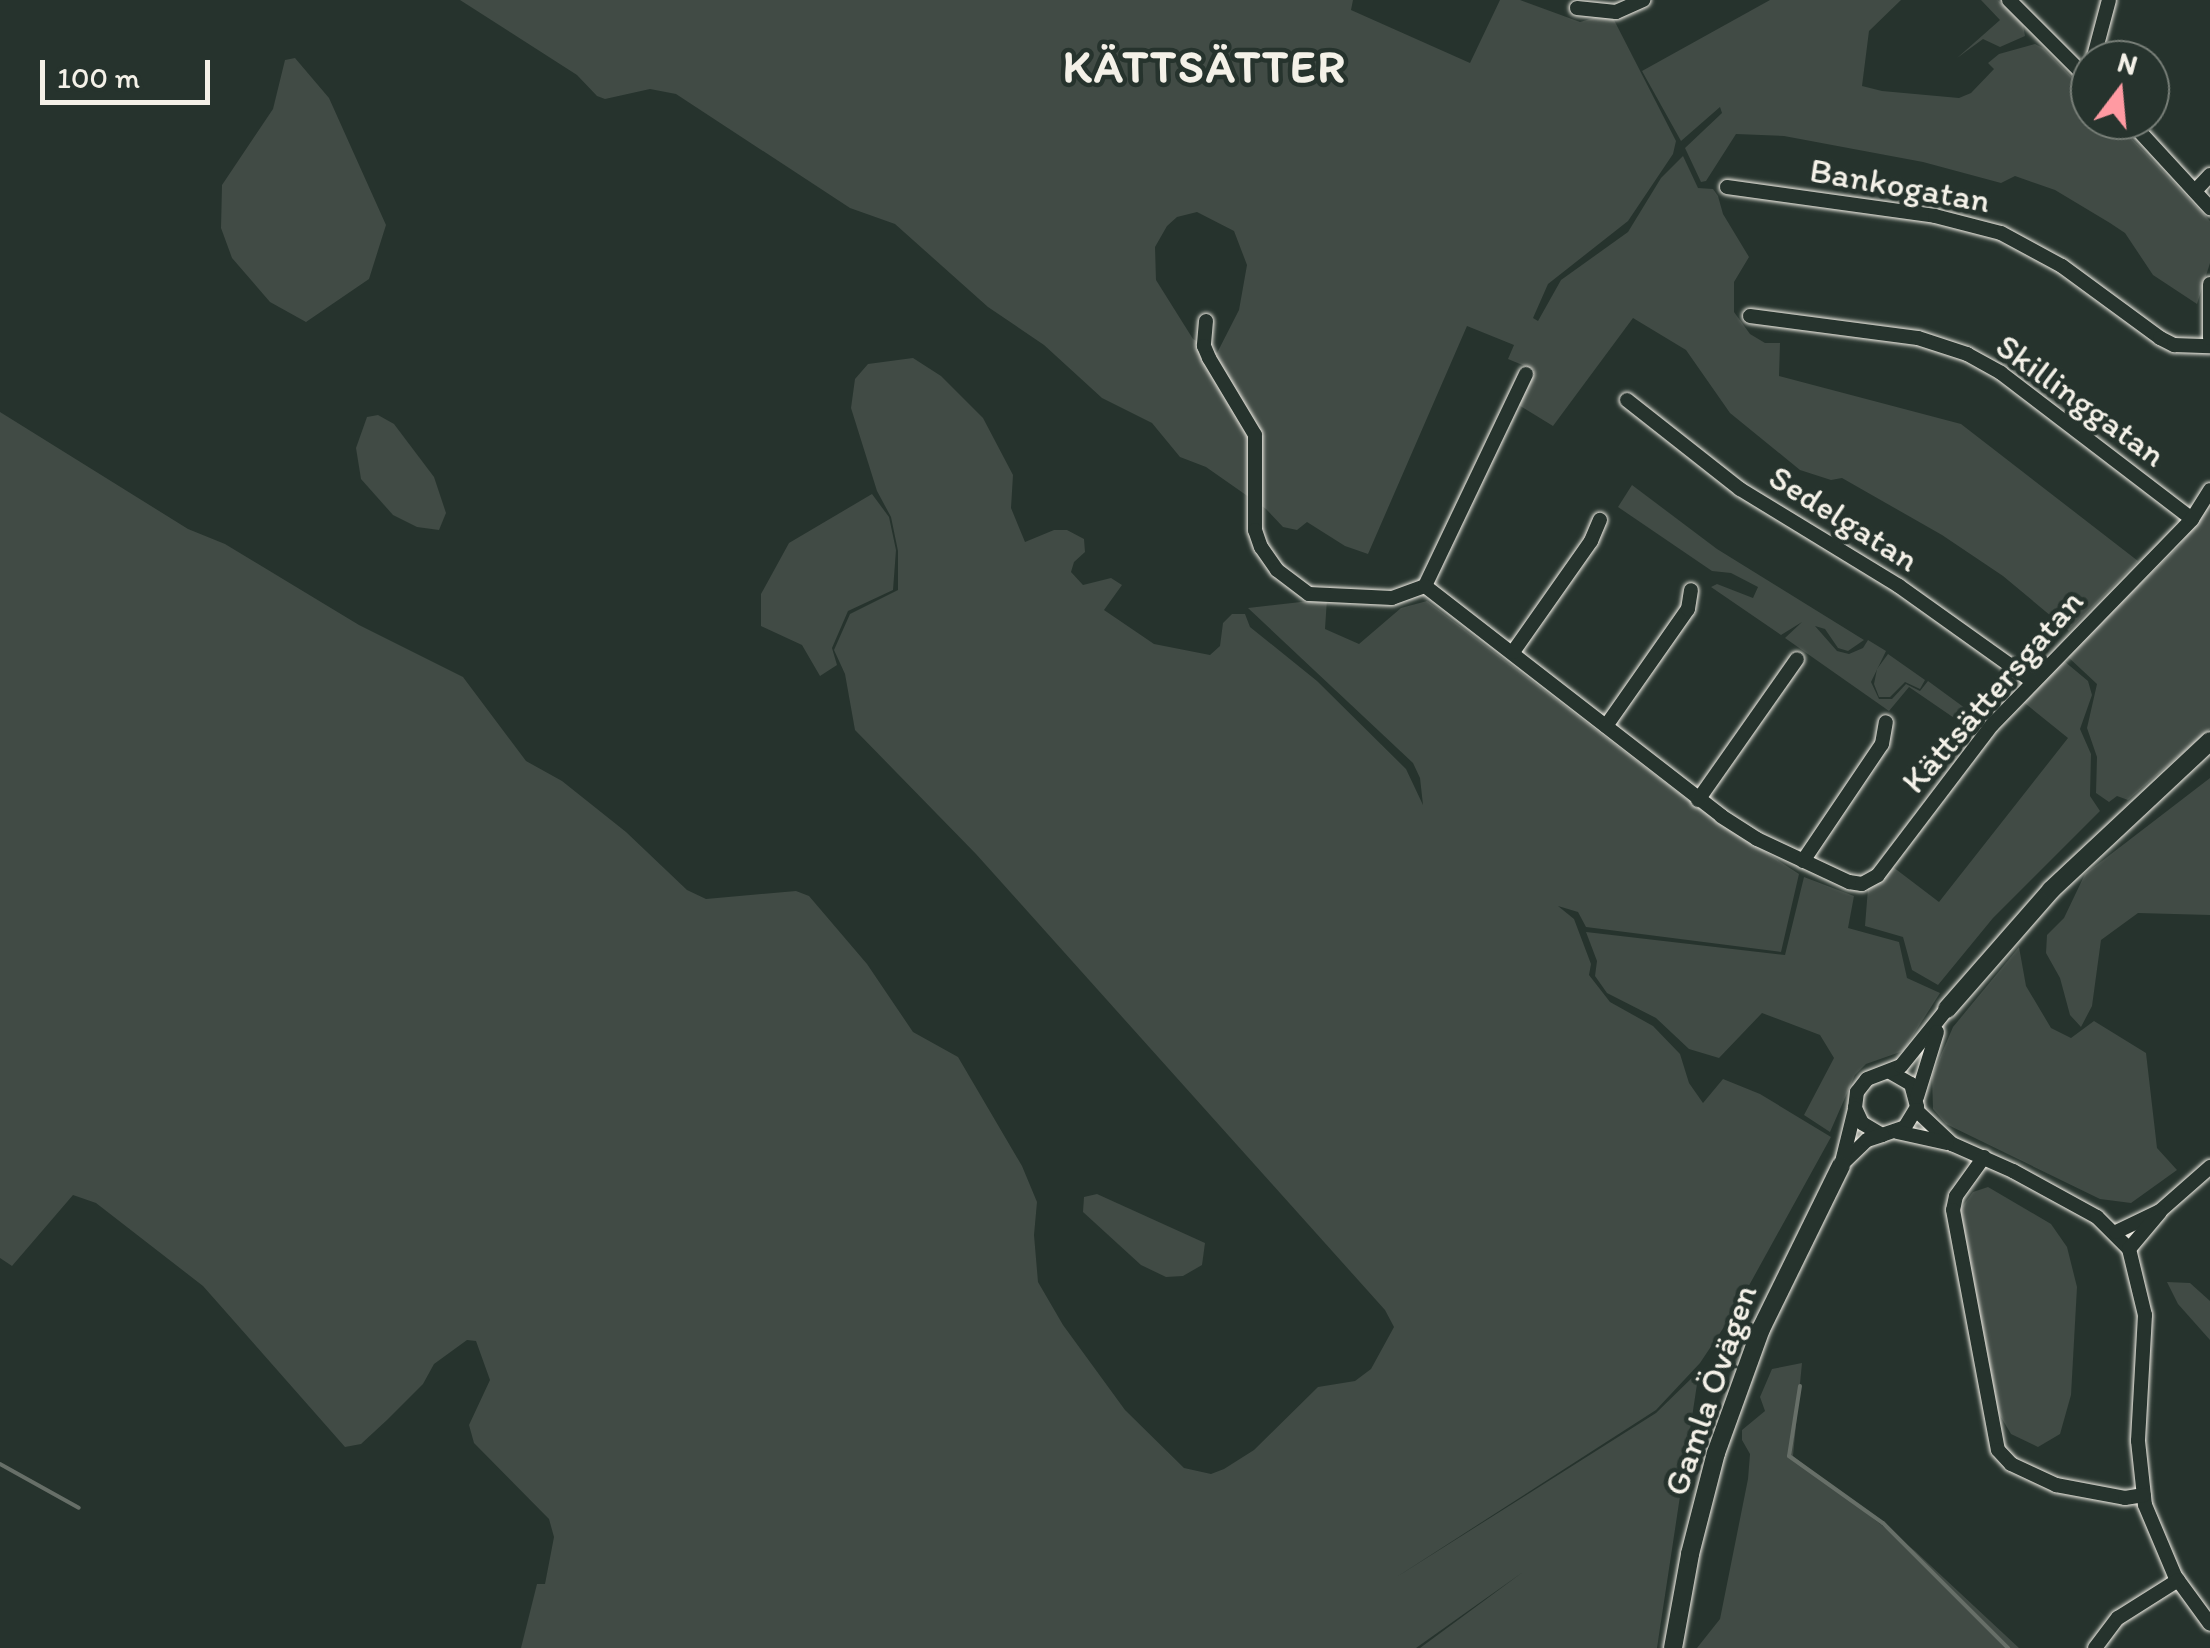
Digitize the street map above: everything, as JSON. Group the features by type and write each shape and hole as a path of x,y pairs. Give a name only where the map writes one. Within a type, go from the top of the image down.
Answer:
{"main road":[{"name":"Gamla Övägen","path":"1947,1008 2051,890 2210,741"},
{"name":"Gamla Övägen","path":"2138,809 2210,758"},
{"name":"Gamla Övägen","path":"1673,1648 1690,1554 1722,1436 1761,1329 1840,1166"}],"street":[{"path":"1577,8 1616,12 1643,0"},
{"path":"2009,0 2070,58"},
{"path":"2098,40 2108,0"},
{"path":"2148,140 2210,208"},
{"path":"2196,191 2210,175"},
{"name":"Bankogatan","path":"1727,187 1935,216 2001,234 2062,266 2160,338 2174,345 2210,346"},
{"path":"2210,284 2210,338"},
{"name":"Skillinggatan","path":"1750,316 1894,334 1967,354 2001,373 2192,519"},
{"path":"1206,321 1203,334 1209,358 1255,435 1255,530 1261,548 1287,580 1309,594 1378,594 1392,598 1425,586 1526,374"},
{"name":"Sedelgatan","path":"1628,400 1753,498 1898,586 2032,681"},
{"name":"Kättsättersgatan","path":"1425,586 1698,800 1757,839 1803,861 1850,882 1870,881 1980,739 2192,519 2210,490"},
{"path":"1513,652 1591,541 1600,520"},
{"path":"1606,726 1688,609 1691,590"},
{"path":"1698,800 1797,659"},
{"name":"Kättsättersgatan","path":"1803,861 1882,744 1886,722"},
{"name":"Gamla Övägen","path":"1840,1166 1861,1085 1910,1058 1947,1008"},
{"name":"Gamla Övägen","path":"1840,1166 1868,1140 1890,1133 1917,1104 1920,1076 1947,1008"},
{"path":"1890,1072 1911,1084 1917,1104 1952,1144"},
{"path":"1855,1108 1862,1123 1890,1133 1952,1144 2058,1194 2116,1232 2129,1249 2144,1314 2138,1441 2144,1495 2157,1539 2178,1580 2210,1624"},
{"path":"1984,1158 1956,1196 1953,1210 1998,1450 2011,1464 2056,1485 2125,1498 2144,1495"},
{"path":"2129,1249 2160,1211 2210,1167"},
{"path":"2116,1232 2160,1211"},
{"path":"2095,1648 2118,1618 2178,1580"}],"shaded area":[{"path":"460,0 1353,0 1351,10 1470,63 1500,0 1520,0 1580,22 1600,16 1613,18 1676,141 1673,154 1628,221 1548,284 1533,318 1538,321 1561,280 1628,232 1661,178 1683,156 1698,188 1713,189 1718,196 1723,214 1749,257 1734,282 1734,312 1750,334 1765,343 1780,343 1779,376 1961,424 2138,561 2069,631 2003,576 1942,535 1842,478 1831,480 1800,470 1730,413 1686,350 1633,318 1553,426 1517,404 1534,370 1508,359 1514,345 1467,326 1368,554 1345,546 1307,522 1297,530 1283,527 1266,509 1206,467 1180,457 1152,423 1102,398 1044,345 988,307 895,224 850,208 676,94 650,89 605,99 577,75","holes":["1197,212 1234,231 1247,265 1239,310 1217,353 1193,339 1156,280 1155,247 1177,217"]},
{"path":"1770,0 1901,0 1869,31 1862,86 1882,91 1959,98 1971,93 1994,69 1988,63 1999,54 2035,44 2070,76 2070,140 2133,140 2210,221 2210,263 2197,304 2153,275 2125,233 2055,190 2015,176 2001,183 1923,162 1784,136 1736,134 1706,181 1701,182 1685,148 1722,113 1720,107 1681,141 1642,71"},
{"path":"1981,0 1998,0 2023,25 2025,36 2000,47 1983,39 1957,58 2000,20"},
{"path":"295,58 329,98 386,225 369,279 306,322 270,302 232,258 221,228 222,185 273,109 285,60"},
{"path":"913,358 941,376 983,418 1013,475 1011,508 1025,542 1054,530 1067,530 1084,539 1085,552 1074,562 1071,572 1083,585 1111,578 1122,585 1104,610 1154,644 1210,655 1220,646 1223,623 1232,614 1245,614 1250,627 1317,681 1406,769 1423,805 1420,778 1413,763 1248,608 1327,599 1325,629 1359,644 1401,608 1427,601 1693,804 1799,874 1781,952 1586,927 1578,912 1558,906 1574,919 1591,964 1589,975 1610,1002 1653,1026 1680,1054 1689,1083 1703,1103 1723,1079 1760,1094 1831,1137 1736,1309 1700,1363 1656,1410 1395,1578 1656,1413 1699,1371 1657,1648 1420,1648 1523,1572 1416,1648 521,1648 537,1584 545,1584 554,1537 549,1519 474,1443 469,1425 490,1380 476,1341 467,1340 434,1364 423,1384 387,1420 361,1444 345,1447 203,1286 96,1203 73,1195 12,1266 0,1258 0,412 188,529 225,544 359,625 463,677 526,761 562,781 626,832 687,890 706,899 796,891 809,896 867,964 913,1032 958,1057 1022,1166 1037,1202 1034,1235 1038,1282 1063,1325 1125,1410 1184,1468 1211,1474 1224,1469 1254,1450 1318,1387 1355,1381 1371,1369 1394,1327 1385,1310 976,854 855,730 845,674 834,650 850,614 898,590 898,551 891,517 877,491 851,408 855,379 868,364"},
{"path":"378,415 394,424 434,477 446,513 439,530 417,527 393,515 361,479 356,448 367,417"},
{"path":"1632,485 1717,549 1864,640 1848,651 1838,648 1825,629 1815,626 1837,651 1849,654 1863,648 1868,640 1886,651 1871,682 1879,699 1892,699 1906,684 1920,691 1928,681 1984,722 1976,733 1909,687 1889,711 1785,638 1802,622 1781,635 1711,587 1717,584 1753,598 1758,587 1731,573 1712,571 1618,507"},
{"path":"872,494 889,517 896,550 893,590 848,611 832,648 837,665 820,676 802,645 761,626 761,594 789,543"},
{"path":"2210,505 2210,729 2128,800 2117,796 2109,802 2096,793 2097,757 2087,728 2097,684 2067,656 2179,546"},
{"path":"1888,654 1925,680 1920,689 1905,682 1890,697 1879,697 1874,684 1877,669"},
{"path":"2064,661 2088,681 2092,695 2080,729 2091,754 2090,796 2100,811 1993,918 1938,985 1912,970 1903,937 1865,926 1868,888 1893,867 1939,902 2068,738 2021,700"},
{"path":"2210,778 2210,915 2138,913 2101,940 2092,1006 2081,1027 2070,1015 2060,978 2046,953 2047,935 2064,918 2085,874"},
{"path":"1804,877 1854,896 1848,928 1899,942 1907,978 1940,993 1903,1051 1866,1064 1855,1075 1830,1132 1804,1115 1834,1058 1820,1035 1762,1013 1719,1058 1689,1049 1656,1018 1607,993 1595,976 1597,961 1586,932 1785,955"},
{"path":"2019,947 2026,986 2051,1028 2071,1038 2094,1021 2146,1053 2157,1148 2177,1170 2131,1203 2100,1199 1946,1124 1933,1109 1932,1076 1953,1027"},
{"path":"1988,1187 2051,1224 2067,1247 2077,1287 2071,1395 2060,1434 2038,1447 2011,1434 1992,1402 1959,1211 1973,1192"},
{"path":"1097,1194 1205,1243 1202,1265 1183,1276 1166,1277 1141,1265 1083,1212 1084,1197"},
{"path":"2167,1282 2190,1283 2210,1301 2210,1340 2178,1304"},
{"path":"1802,1363 1793,1456 1915,1551 2019,1648 1697,1648 1720,1619 1748,1479 1750,1454 1742,1440 1742,1430 1765,1411 1760,1397 1772,1369"}],"waterway":[{"path":"1800,1386 1789,1456 1883,1523 2008,1648"},
{"path":"0,1464 79,1508"}],"district":[{"name":"KÄTTSÄTTER","path":"1205,67"}]}
